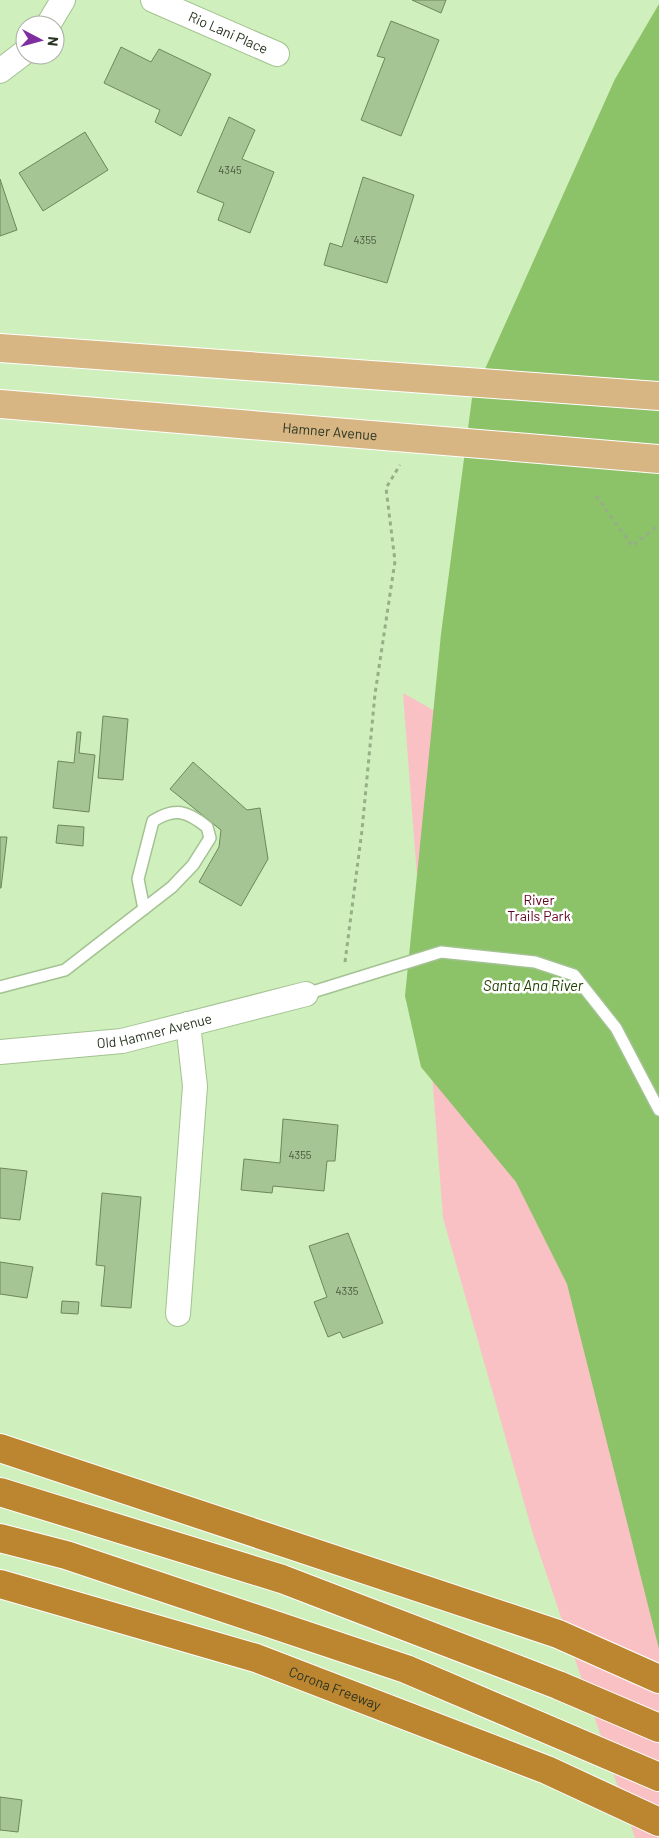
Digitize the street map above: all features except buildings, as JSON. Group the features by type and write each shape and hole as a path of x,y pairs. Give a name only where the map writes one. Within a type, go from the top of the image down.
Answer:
{"highway":[{"path":"0,1448 558,1634 659,1679"},
{"path":"0,1492 282,1580 558,1685 659,1728"},
{"path":"0,1538 66,1555 406,1669 659,1777"},
{"name":"Corona Freeway","path":"0,1584 256,1658 547,1770 659,1822"}],"main road":[{"path":"0,348 659,396"},
{"name":"Hamner Avenue","path":"0,404 400,448 659,459"}],"street":[{"path":"54,15 64,0"},
{"name":"Rio Lani Place","path":"153,0 277,54"},
{"path":"0,71 15,60"},
{"name":"Old Hamner Avenue","path":"0,1052 122,1041 306,994"},
{"path":"178,1314 195,1086 188,1024"}],"lane":[{"path":"0,986 65,970 144,909 172,887 193,865 205,849 210,838 207,828 197,819 182,812 174,812 166,813 153,822 138,879 144,909"},
{"path":"306,994 441,952 534,962 574,975 616,1028 659,1110"}],"path":[{"path":"344,967 362,830 375,694 395,561 386,488 400,448"},
{"path":"596,496 632,546 659,525"}],"green space":[{"name":"River Trails Park","path":"403,693 659,838 659,1838 635,1838 533,1534 443,1218"}],"water":[{"name":"Santa Ana River","path":"659,4 659,1649 567,1284 516,1182 421,1067 405,996 441,634 472,398 615,79"}]}
